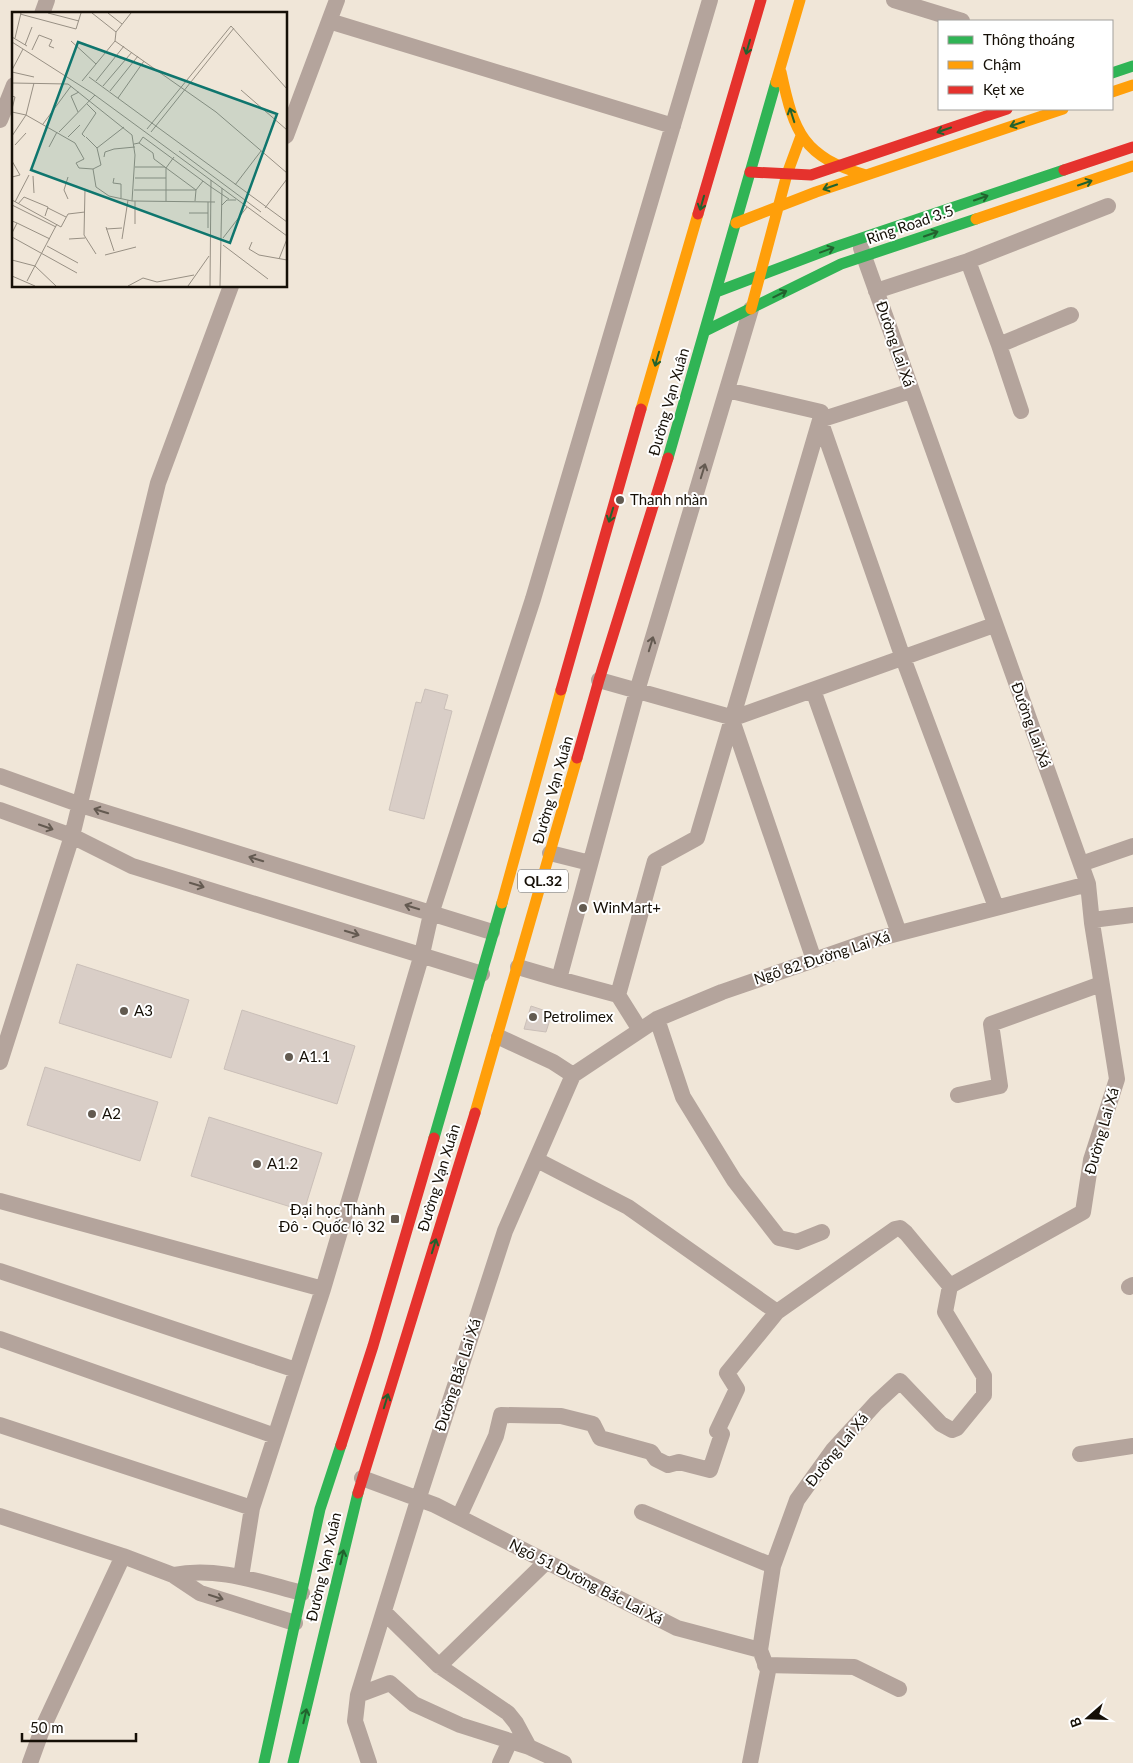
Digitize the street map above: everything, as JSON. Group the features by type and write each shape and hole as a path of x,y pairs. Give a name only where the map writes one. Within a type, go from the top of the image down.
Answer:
{"main road":[{"name":"Đường Vạn Xuân","path":"264,1763 320,1509 376,1336 482,974 492,932 598,556 632,464 761,0"},
{"name":"Đường Vạn Xuân","path":"293,1763 362,1478 498,1037 599,680 660,472 705,331 800,0"},
{"path":"780,68 793,121 812,151 827,162 866,175"},
{"path":"1113,92 1133,85"},
{"path":"750,172 811,175 1004,110"},
{"path":"736,223 866,175 1060,110"},
{"path":"751,309 786,174 801,136"},
{"name":"Ring Road 3.5","path":"716,292 858,240 1133,147"},
{"name":"Ring Road 3.5","path":"705,331 841,264 1133,166"}],"street":[{"path":"43,12 47,0"},
{"path":"288,131 337,0"},
{"path":"241,1577 252,1508 323,1289 422,954 431,914 533,599 710,0"},
{"path":"894,0 959,20"},
{"path":"329,21 673,126"},
{"path":"0,120 12,90"},
{"path":"876,291 968,261 1108,206"},
{"name":"Đường Lai Xá","path":"750,1763 768,1671 763,1657 773,1566 797,1500 832,1450 876,1403 900,1381 941,1424 952,1430 961,1424 984,1395 984,1376 945,1312 950,1286 1083,1212 1091,1160 1117,1079 1101,984 1088,884 858,240"},
{"path":"968,261 1021,411"},
{"path":"0,1062 81,805 158,483 230,288"},
{"path":"559,979 637,690 751,309"},
{"path":"999,345 1071,315"},
{"path":"618,995 655,861 697,838 820,420 821,412 727,390"},
{"path":"820,420 911,391"},
{"path":"820,420 903,658 996,907"},
{"path":"599,680 733,719 994,624"},
{"path":"813,690 899,933"},
{"path":"733,719 814,960"},
{"path":"0,776 81,805 492,932"},
{"path":"0,810 72,836 132,866 482,974"},
{"path":"1081,864 1133,846"},
{"path":"550,853 590,863"},
{"name":"Ngõ 82 Đường Lai Xá","path":"573,1075 657,1019 722,992 899,933 1088,884"},
{"path":"1092,920 1133,915"},
{"path":"518,967 618,995 640,1030"},
{"path":"958,1095 1000,1086 992,1024 1101,984"},
{"path":"657,1019 683,1097 734,1180 779,1238 797,1242 822,1232"},
{"path":"498,1037 553,1062 573,1075"},
{"name":"Đường Bắc Lai Xá","path":"369,1763 355,1721 358,1695 419,1497 505,1231 573,1075"},
{"path":"537,1160 628,1207 777,1312"},
{"path":"0,1201 323,1289"},
{"path":"459,1517 496,1436 501,1415 561,1416 593,1424 600,1438 651,1452 656,1459 668,1465 679,1462 710,1470 719,1432 737,1389 727,1374 777,1312 895,1229 900,1228 906,1232 950,1286"},
{"path":"0,1271 296,1370"},
{"path":"0,1339 274,1436"},
{"path":"0,1425 252,1508"},
{"path":"1080,1454 1133,1446"},
{"name":"Ngõ 51 Đường Bắc Lai Xá","path":"362,1478 419,1497 677,1628 763,1657 854,1667 899,1689"},
{"path":"642,1512 773,1566"},
{"path":"0,1516 123,1556 173,1575 200,1592 296,1623"},
{"path":"30,1763 43,1727 123,1556"},
{"path":"439,1666 546,1562"},
{"path":"173,1575 193,1571 241,1577 302,1593"},
{"path":"384,1612 439,1666 508,1713 516,1723 529,1747"},
{"path":"358,1695 390,1683 414,1704 460,1725 529,1747 564,1763"},
{"path":"500,1763 510,1741"}],"building":[{"path":"425,689 448,695 444,709 452,711 424,819 389,810 416,702 421,703"},
{"name":"A3","path":"77,964 189,1000 171,1058 59,1023"},
{"path":"531,1006 552,1013 546,1032 524,1029"},
{"name":"A1.1","path":"242,1010 355,1046 337,1104 224,1069"},
{"name":"A2","path":"45,1067 158,1102 140,1161 27,1125"},
{"name":"A1.2","path":"209,1117 322,1153 304,1211 191,1176"}],"traffic: fast":[{"path":"1113,73 1133,66"},
{"path":"668,458 776,82"},
{"path":"716,292 835,247 1064,170"},
{"path":"705,331 841,264 976,219"},
{"path":"434,1138 502,903"},
{"path":"264,1763 320,1509 341,1445"},
{"path":"293,1763 358,1493"}],"traffic: slow":[{"path":"776,82 800,0"},
{"path":"781,72 791,111 797,127 805,140 815,151 828,160 866,175"},
{"path":"1113,92 1133,85"},
{"path":"736,223 816,192 1060,110"},
{"path":"751,309 787,174 801,136"},
{"path":"976,219 1133,166"},
{"path":"641,409 698,214"},
{"path":"502,903 561,690"},
{"path":"475,1113 577,758"}],"traffic: jam":[{"path":"698,214 761,0"},
{"path":"750,172 811,175 1004,110"},
{"path":"1064,170 1133,147"},
{"path":"561,690 641,409"},
{"path":"577,758 599,680 668,458"},
{"path":"358,1493 475,1113"},
{"path":"341,1445 373,1346 434,1138"}],"place":[{"name":"Thanh nhàn","path":"620,500"},
{"name":"WinMart+","path":"583,908"},
{"name":"A3","path":"124,1011"},
{"name":"Petrolimex","path":"533,1017"},
{"name":"A1.1","path":"289,1057"},
{"name":"A2","path":"92,1114"},
{"name":"A1.2","path":"257,1164"},
{"name":"Đại học Thành Đô - Quốc lộ 32","path":"395,1219"}]}
